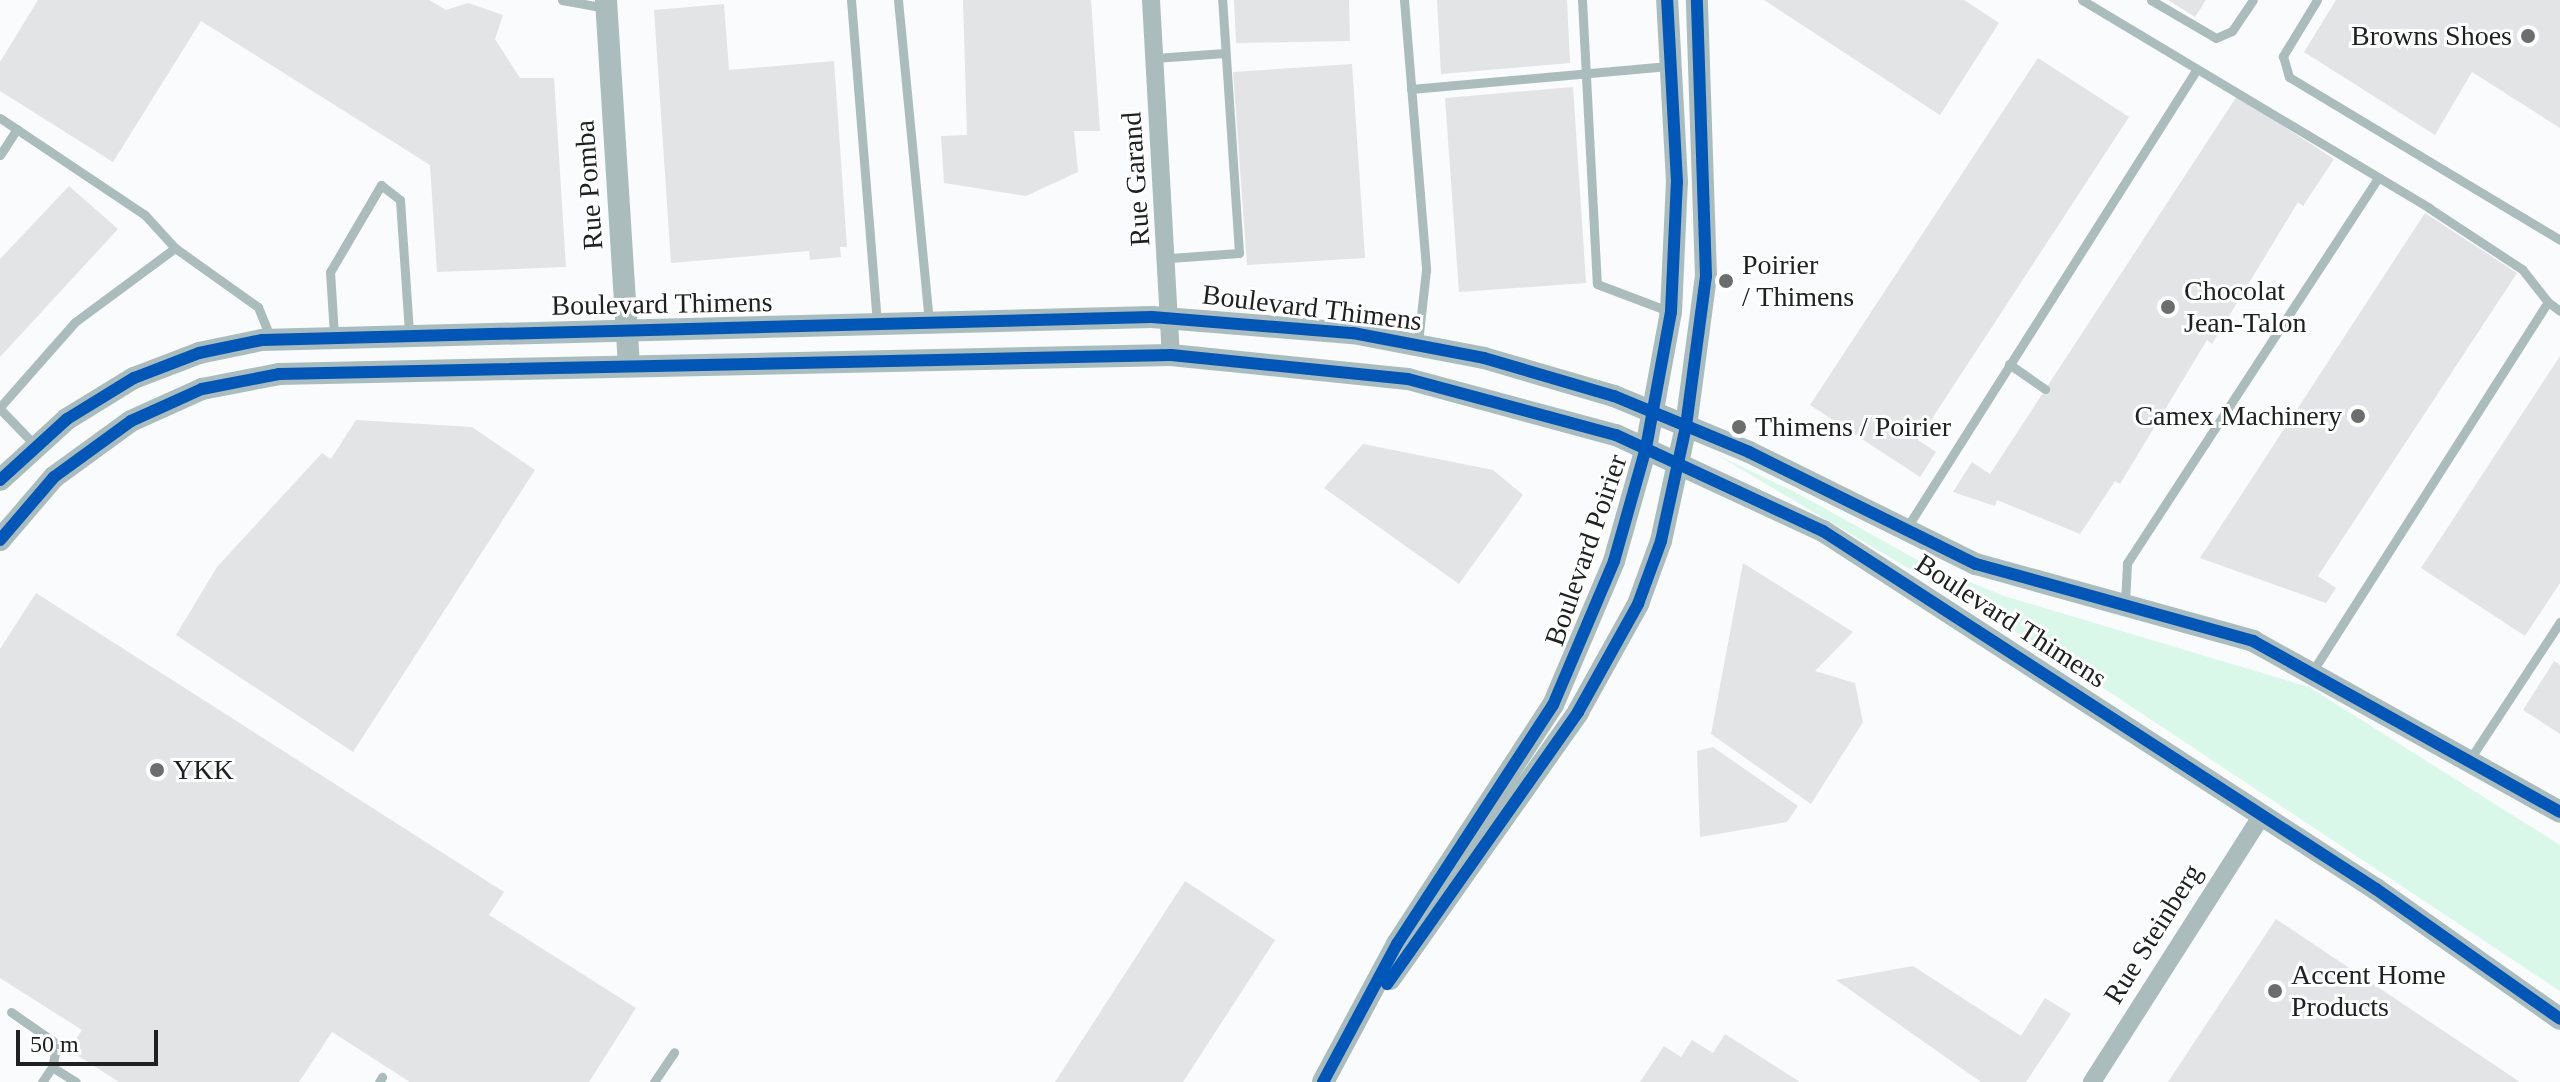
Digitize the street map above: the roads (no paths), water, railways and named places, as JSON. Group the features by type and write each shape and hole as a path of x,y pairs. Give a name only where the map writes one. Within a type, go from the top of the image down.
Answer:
{"street":[{"name":"Rue Garand","path":"1151,0 1170,258 1171,355"},
{"name":"Boulevard Poirier","path":"1323,1082 1364,1012 1397,944 1566,680 1604,590 1646,448 1671,312 1677,182 1667,0"},
{"name":"Boulevard Poirier","path":"1364,1012 1589,693 1642,595 1680,462 1707,225 1697,0"},
{"name":"Rue Pomba","path":"606,4 629,366"},
{"name":"Boulevard Thimens","path":"0,480 35,445 146,373 199,353 271,339 409,333 1171,317 1418,343 1546,374 1654,412 1904,533 2001,574 2211,625 2314,669 2468,762 2560,812"},
{"name":"Boulevard Thimens","path":"0,540 88,448 202,389 303,372 1171,355 1305,363 1419,381 1530,408 1646,448 1861,553 2262,815 2560,1019"},
{"name":"Rue Steinberg","path":"2092,1082 2262,815"}],"lane":[{"path":"562,0 606,4"},
{"path":"851,0 877,323"},
{"path":"898,0 929,322"},
{"path":"1170,258 1239,253 1222,0"},
{"path":"1404,0 1426,270 1418,343"},
{"path":"1582,0 1597,284 1671,312"},
{"path":"2082,0 2195,72 2237,87 2377,180 2522,269 2548,302 2560,311"},
{"path":"2151,0 2216,38 2232,31 2253,0"},
{"path":"2317,0 2283,56 2289,77 2560,240"},
{"path":"1155,58 1225,53"},
{"path":"1411,89 1671,66"},
{"path":"1904,533 2195,72"},
{"path":"0,118 145,215 175,248 258,307 271,339"},
{"path":"0,155 17,129"},
{"path":"2125,603 2127,563 2377,180"},
{"path":"334,335 330,272 381,185 400,200 409,333"},
{"path":"35,445 0,408 75,322 175,248"},
{"path":"2314,669 2548,302"},
{"path":"2009,364 2045,389"},
{"path":"2468,762 2560,622"},
{"path":"11,1012 57,1044 52,1067 42,1082"},
{"path":"654,1082 674,1052"},
{"path":"52,1067 76,1082"}],"place":[{"name":"Browns Shoes","path":"2528,36"},
{"name":"Poirier / Thimens","path":"1726,281"},
{"name":"Chocolat Jean-Talon","path":"2168,307"},
{"name":"Camex Machinery","path":"2358,416"},
{"name":"Thimens / Poirier","path":"1739,427"},
{"name":"YKK","path":"157,770"},
{"name":"Accent Home Products","path":"2275,991"}]}
